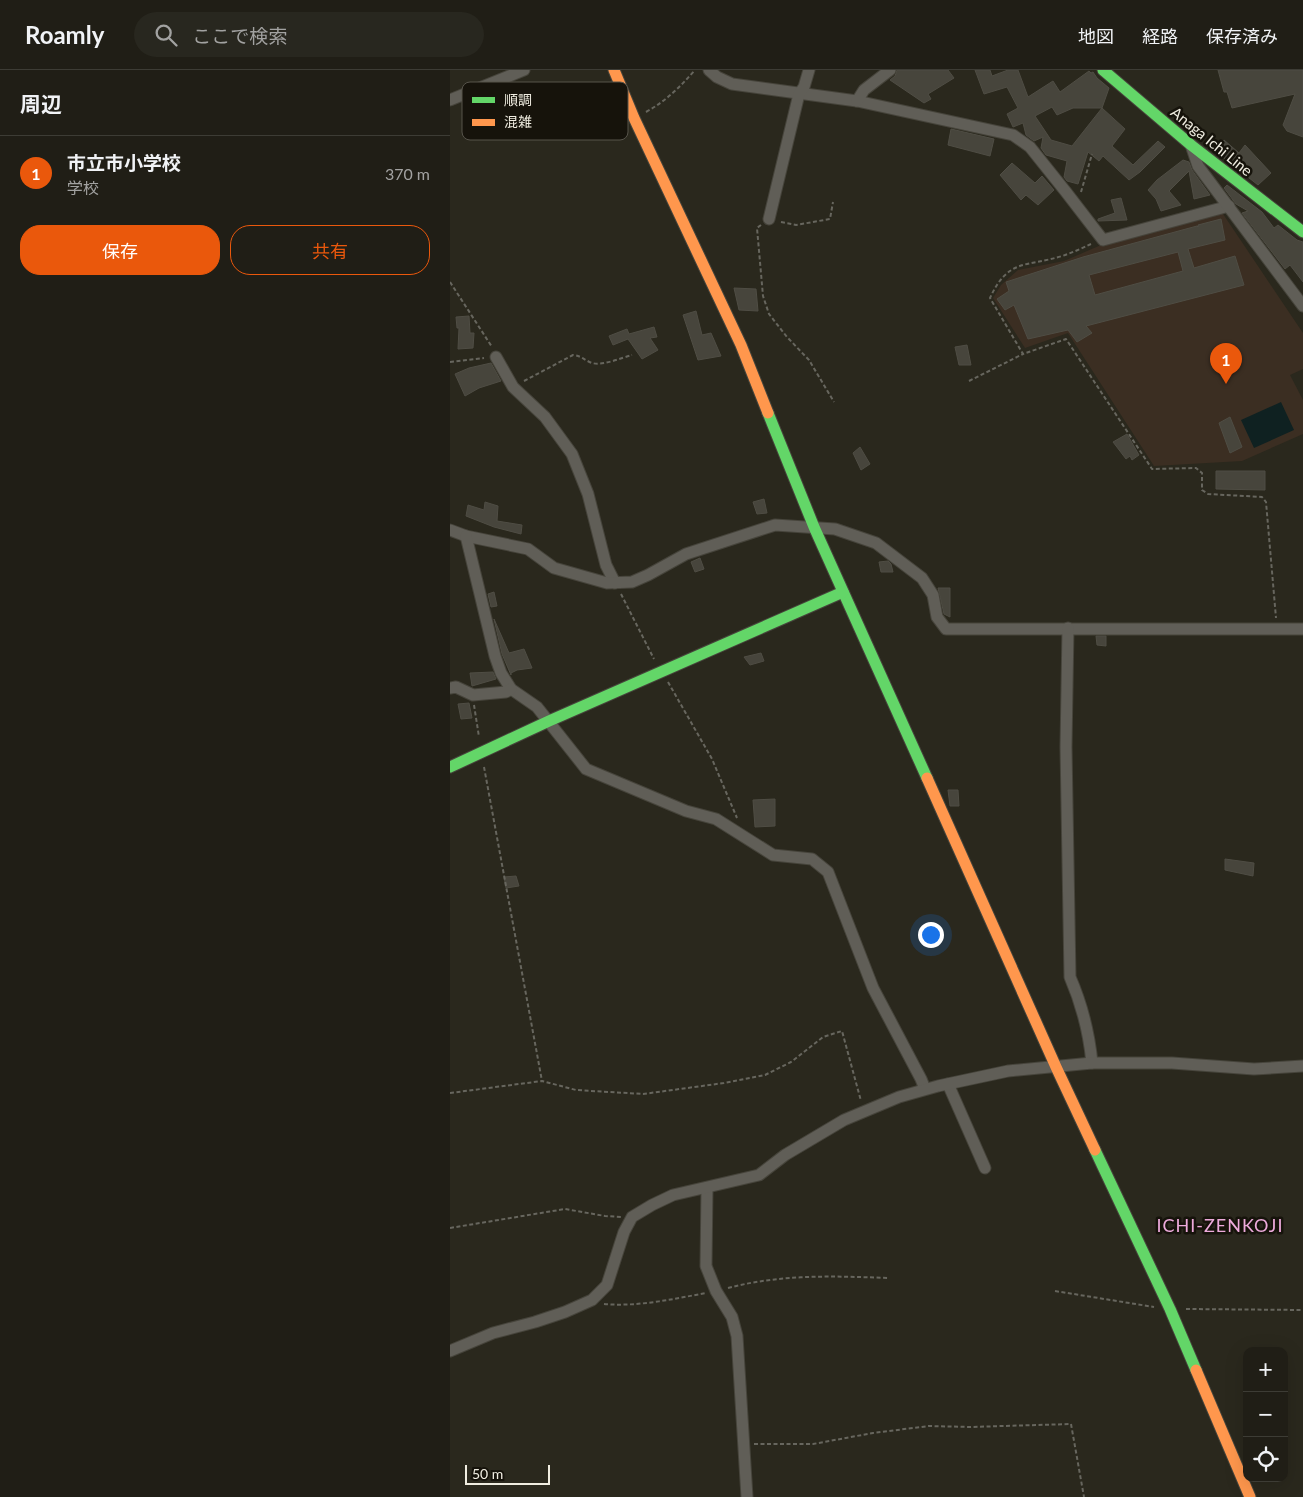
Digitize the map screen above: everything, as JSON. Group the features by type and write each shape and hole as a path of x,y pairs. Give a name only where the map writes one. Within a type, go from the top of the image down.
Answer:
{"street":[{"path":"494,82 524,70"},
{"path":"614,70 619,82"},
{"path":"709,70 717,77 732,84 856,101 1013,135 1030,147 1103,240 1229,206"},
{"path":"769,219 800,94 809,70"},
{"path":"856,101 864,90 890,70"},
{"name":"Anaga Ichi Line","path":"1103,70 1191,145 1303,232"},
{"path":"450,100 462,95"},
{"path":"628,104 741,345 814,528 1056,1067 1170,1309 1250,1497"},
{"path":"1191,145 1198,166 1303,306"},
{"path":"496,357 513,387 545,417 572,454 588,494 606,565 615,583"},
{"path":"450,530 466,536 528,549 554,568 607,583 615,583 632,582 648,576 686,554 775,525 842,530 876,543 922,578 933,595 937,617 946,629 1303,629"},
{"path":"466,536 495,656 501,673 511,689 536,707 549,721 586,769 686,810 716,819 774,855 812,859 828,872 873,988 925,1090"},
{"path":"450,767 549,721 843,592"},
{"path":"1068,628 1066,748 1070,977 1081,1003 1090,1041 1092,1064"},
{"path":"450,688 456,686 473,695 506,692 511,689"},
{"path":"450,1351 494,1333 565,1312 592,1300 607,1285 624,1232 632,1217 652,1205 673,1195 759,1175 785,1155 844,1120 899,1097 1008,1071 1092,1064 1172,1063 1254,1069 1303,1066"},
{"path":"948,1084 986,1168"},
{"path":"707,1188 706,1266 716,1291 732,1317 737,1336 747,1497"}],"path":[{"path":"634,118 658,106 674,93 695,70"},
{"path":"1077,206 1092,154"},
{"path":"833,202 830,220 796,225 769,219 757,228 763,296 769,314 787,337 809,360 834,402"},
{"path":"1023,354 990,298 995,286 1017,266 1062,256 1103,240"},
{"path":"450,282 490,342 496,357 450,362"},
{"path":"969,381 1023,354 1066,338 1152,469 1196,468 1202,473 1202,490 1208,494 1262,497 1266,502 1277,630"},
{"path":"513,387 573,355 581,356 593,363 603,363 632,355"},
{"path":"615,583 661,672 712,759 738,819"},
{"path":"473,695 481,753 542,1081"},
{"path":"450,1093 542,1081 576,1090 642,1094 724,1083 765,1075 791,1062 823,1038 842,1031 864,1112"},
{"path":"450,1228 565,1209 605,1216 632,1217"},
{"path":"587,1302 616,1305 668,1300 751,1282 809,1276 888,1278"},
{"path":"1055,1292 1170,1309 1303,1310"},
{"path":"744,1443 766,1446 813,1444 873,1433 929,1426 970,1427 1071,1424 1084,1497"}],"shaded area":[{"path":"1221,211 1303,333 1303,369 1290,375 1303,400 1303,434 1242,461 1154,466 1068,333 1025,348 993,298 1001,285 1018,270 1064,261 1108,242"},
{"path":"1281,402 1294,430 1254,448 1241,420"}],"building":[{"path":"897,70 948,70 954,78 928,94 931,99 924,103 890,80 895,76"},
{"path":"975,70 990,70 992,76 1008,70 1018,70 1028,97 1053,81 1060,92 1089,71 1093,72 1109,88 1102,108 1125,129 1112,146 1133,165 1158,141 1165,147 1140,172 1129,180 1103,156 1099,161 1088,152 1078,184 1067,181 1064,177 1067,161 1046,155 1041,148 1043,137 1034,141 1026,135 1023,123 1013,127 1007,114 1018,108 1007,87 984,94","holes":["1052,107 1057,115 1073,108 1102,108 1072,146 1051,140 1035,116"]},
{"path":"1218,70 1303,70 1303,137 1287,131 1283,125 1295,94 1232,108 1227,92 1224,92"},
{"path":"951,129 994,139 990,156 948,145"},
{"path":"1224,140 1239,153 1245,145 1271,173 1258,185 1215,151"},
{"path":"1183,160 1189,162 1192,170 1210,195 1194,199 1189,171 1169,191 1181,205 1161,211 1156,199 1148,190 1157,180"},
{"path":"1012,163 1035,183 1042,176 1054,190 1038,205 1026,195 1021,200 1000,175"},
{"path":"1227,185 1262,212 1274,228 1278,225 1297,240 1303,242 1303,282 1290,265 1285,269 1242,213 1248,211 1236,204 1224,188"},
{"path":"1121,198 1127,220 1098,221 1098,219 1115,213 1111,200"},
{"path":"1221,219 1225,240 1188,249 1194,268 1235,256 1244,285 1086,326 1092,333 1077,342 1068,330 1028,339 1014,305 1005,310 997,299 1009,291 1006,282 1083,257 1198,227 1198,225","holes":["1178,252 1183,271 1095,295 1089,275"]},
{"path":"734,288 756,289 758,311 739,310"},
{"path":"696,311 702,335 711,333 721,356 698,360 683,315"},
{"path":"469,316 470,333 474,333 473,348 458,349 459,328 457,328 456,317"},
{"path":"654,327 657,337 650,338 658,350 642,359 628,339 613,345 609,336 627,329 629,334"},
{"path":"967,345 971,365 959,365 955,347"},
{"path":"491,363 501,381 479,388 465,396 455,374 469,368"},
{"path":"1230,417 1242,447 1230,453 1219,423"},
{"path":"1127,434 1139,455 1132,460 1130,456 1126,459 1113,442"},
{"path":"860,447 870,464 861,470 853,453"},
{"path":"1216,471 1265,471 1265,490 1216,489"},
{"path":"764,499 767,513 757,514 753,502"},
{"path":"485,502 498,506 497,521 522,525 521,534 494,527 466,516 468,505 484,510"},
{"path":"700,558 704,569 695,572 691,562"},
{"path":"888,561 893,572 881,572 879,562"},
{"path":"938,588 950,588 950,617 944,614"},
{"path":"494,592 497,606 491,607 488,594"},
{"path":"494,619 509,653 524,649 532,668 517,670 511,673 511,675 502,654"},
{"path":"1096,636 1106,636 1106,646 1097,645"},
{"path":"761,653 764,661 750,665 744,657"},
{"path":"493,672 496,679 472,686 470,673"},
{"path":"469,703 472,718 461,719 458,704"},
{"path":"948,790 958,790 959,806 950,806"},
{"path":"775,799 775,826 755,827 753,800"},
{"path":"1225,859 1254,863 1253,876 1225,870"},
{"path":"516,876 519,886 506,888 504,877"}],"traffic: fast":[{"path":"1103,70 1191,145 1303,232"},
{"path":"768,413 814,527 927,778"},
{"path":"450,767 549,721 843,592"},
{"path":"1095,1150 1170,1309 1196,1370"}],"traffic: slow":[{"path":"614,70 619,82"},
{"path":"628,104 741,345 768,413"},
{"path":"927,778 1095,1150"},
{"path":"1196,1370 1250,1497"}],"place":[{"name":"市立市小学校","path":"1226,384"}],"district":[{"name":"ICHI-ZENKOJI","path":"1220,1225"}]}
